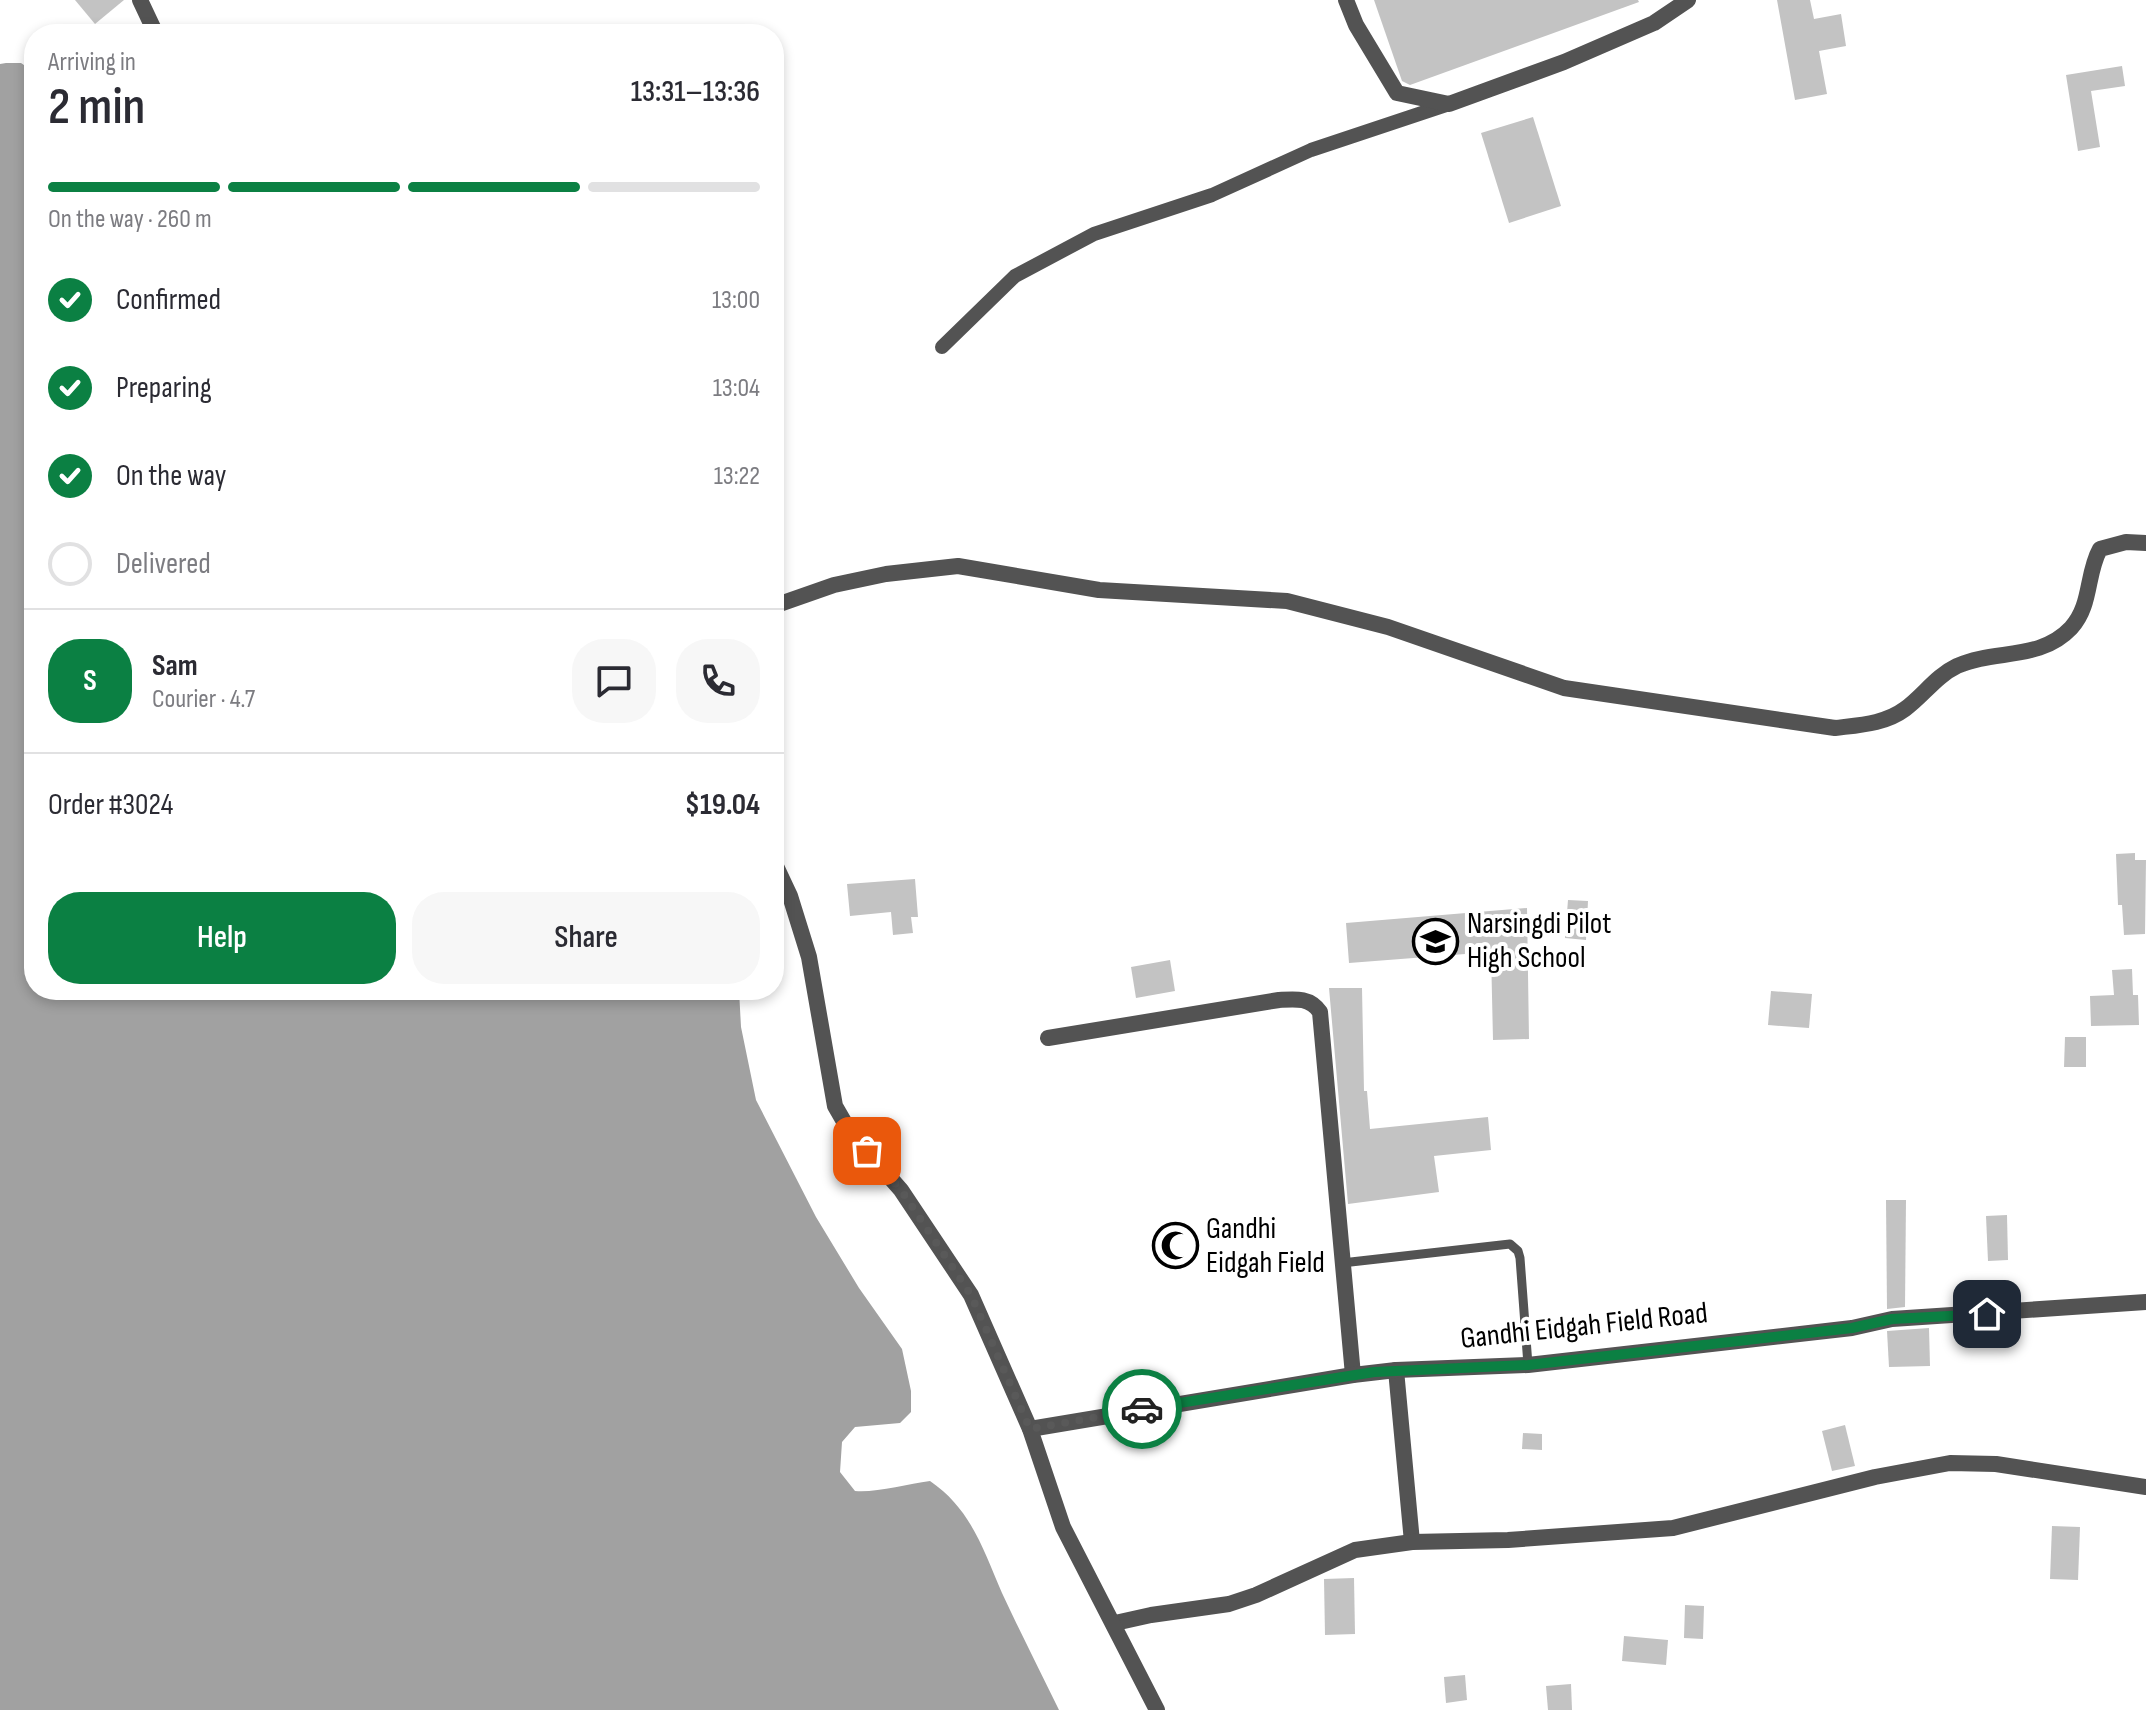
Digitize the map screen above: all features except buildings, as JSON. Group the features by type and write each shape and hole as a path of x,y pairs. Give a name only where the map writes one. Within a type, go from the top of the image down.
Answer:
{"street":[{"path":"140,0 151,24"},
{"path":"1346,0 1356,25 1397,93 1449,104"},
{"path":"942,347 1015,276 1094,234 1212,195 1311,150 1564,62 1642,28 1688,0"},
{"path":"784,602 834,585 886,574 958,566 1099,590 1287,601 1388,627 1564,688 1835,728 1889,718 1905,709 1938,678 1957,666 2044,648 2073,626 2084,607 2095,558 2100,549 2126,542 2146,543"},
{"path":"784,883 809,957 835,1106 850,1132 901,1190 971,1295 1030,1429 1063,1527 1157,1710"},
{"path":"1048,1038 1279,1000 1302,999 1316,1006 1320,1012 1353,1375"},
{"name":"Gandhi Eidgah Field Road","path":"1030,1429 1396,1370 1528,1365 1852,1328 1892,1319 2146,1302"},
{"path":"1396,1370 1412,1542"},
{"path":"1115,1623 1229,1604 1355,1550 1412,1542 1508,1540 1673,1528 1875,1477 1950,1463 1996,1464 2146,1487"}],"lane":[{"path":"1342,1263 1510,1244 1518,1251 1520,1258 1528,1365"}],"shaded area":[{"path":"0,64 24,65 24,1000 740,1000 741,1027 756,1100 816,1217 859,1288 902,1349 911,1391 911,1412 900,1423 855,1427 842,1442 840,1472 855,1491 881,1490 930,1481 956,1504 982,1546 1059,1710 0,1710"}],"way so far":[{"path":"867,1151 901,1190 971,1295 1030,1429 1142,1409"}],"place":[{"name":"Narsingdi Pilot High School","path":"1436,941"},
{"name":"Gandhi Eidgah Field","path":"1175,1246"}],"route":[{"path":"1142,1409 1396,1370 1528,1365 1852,1328 1892,1319 1987,1314"}]}
